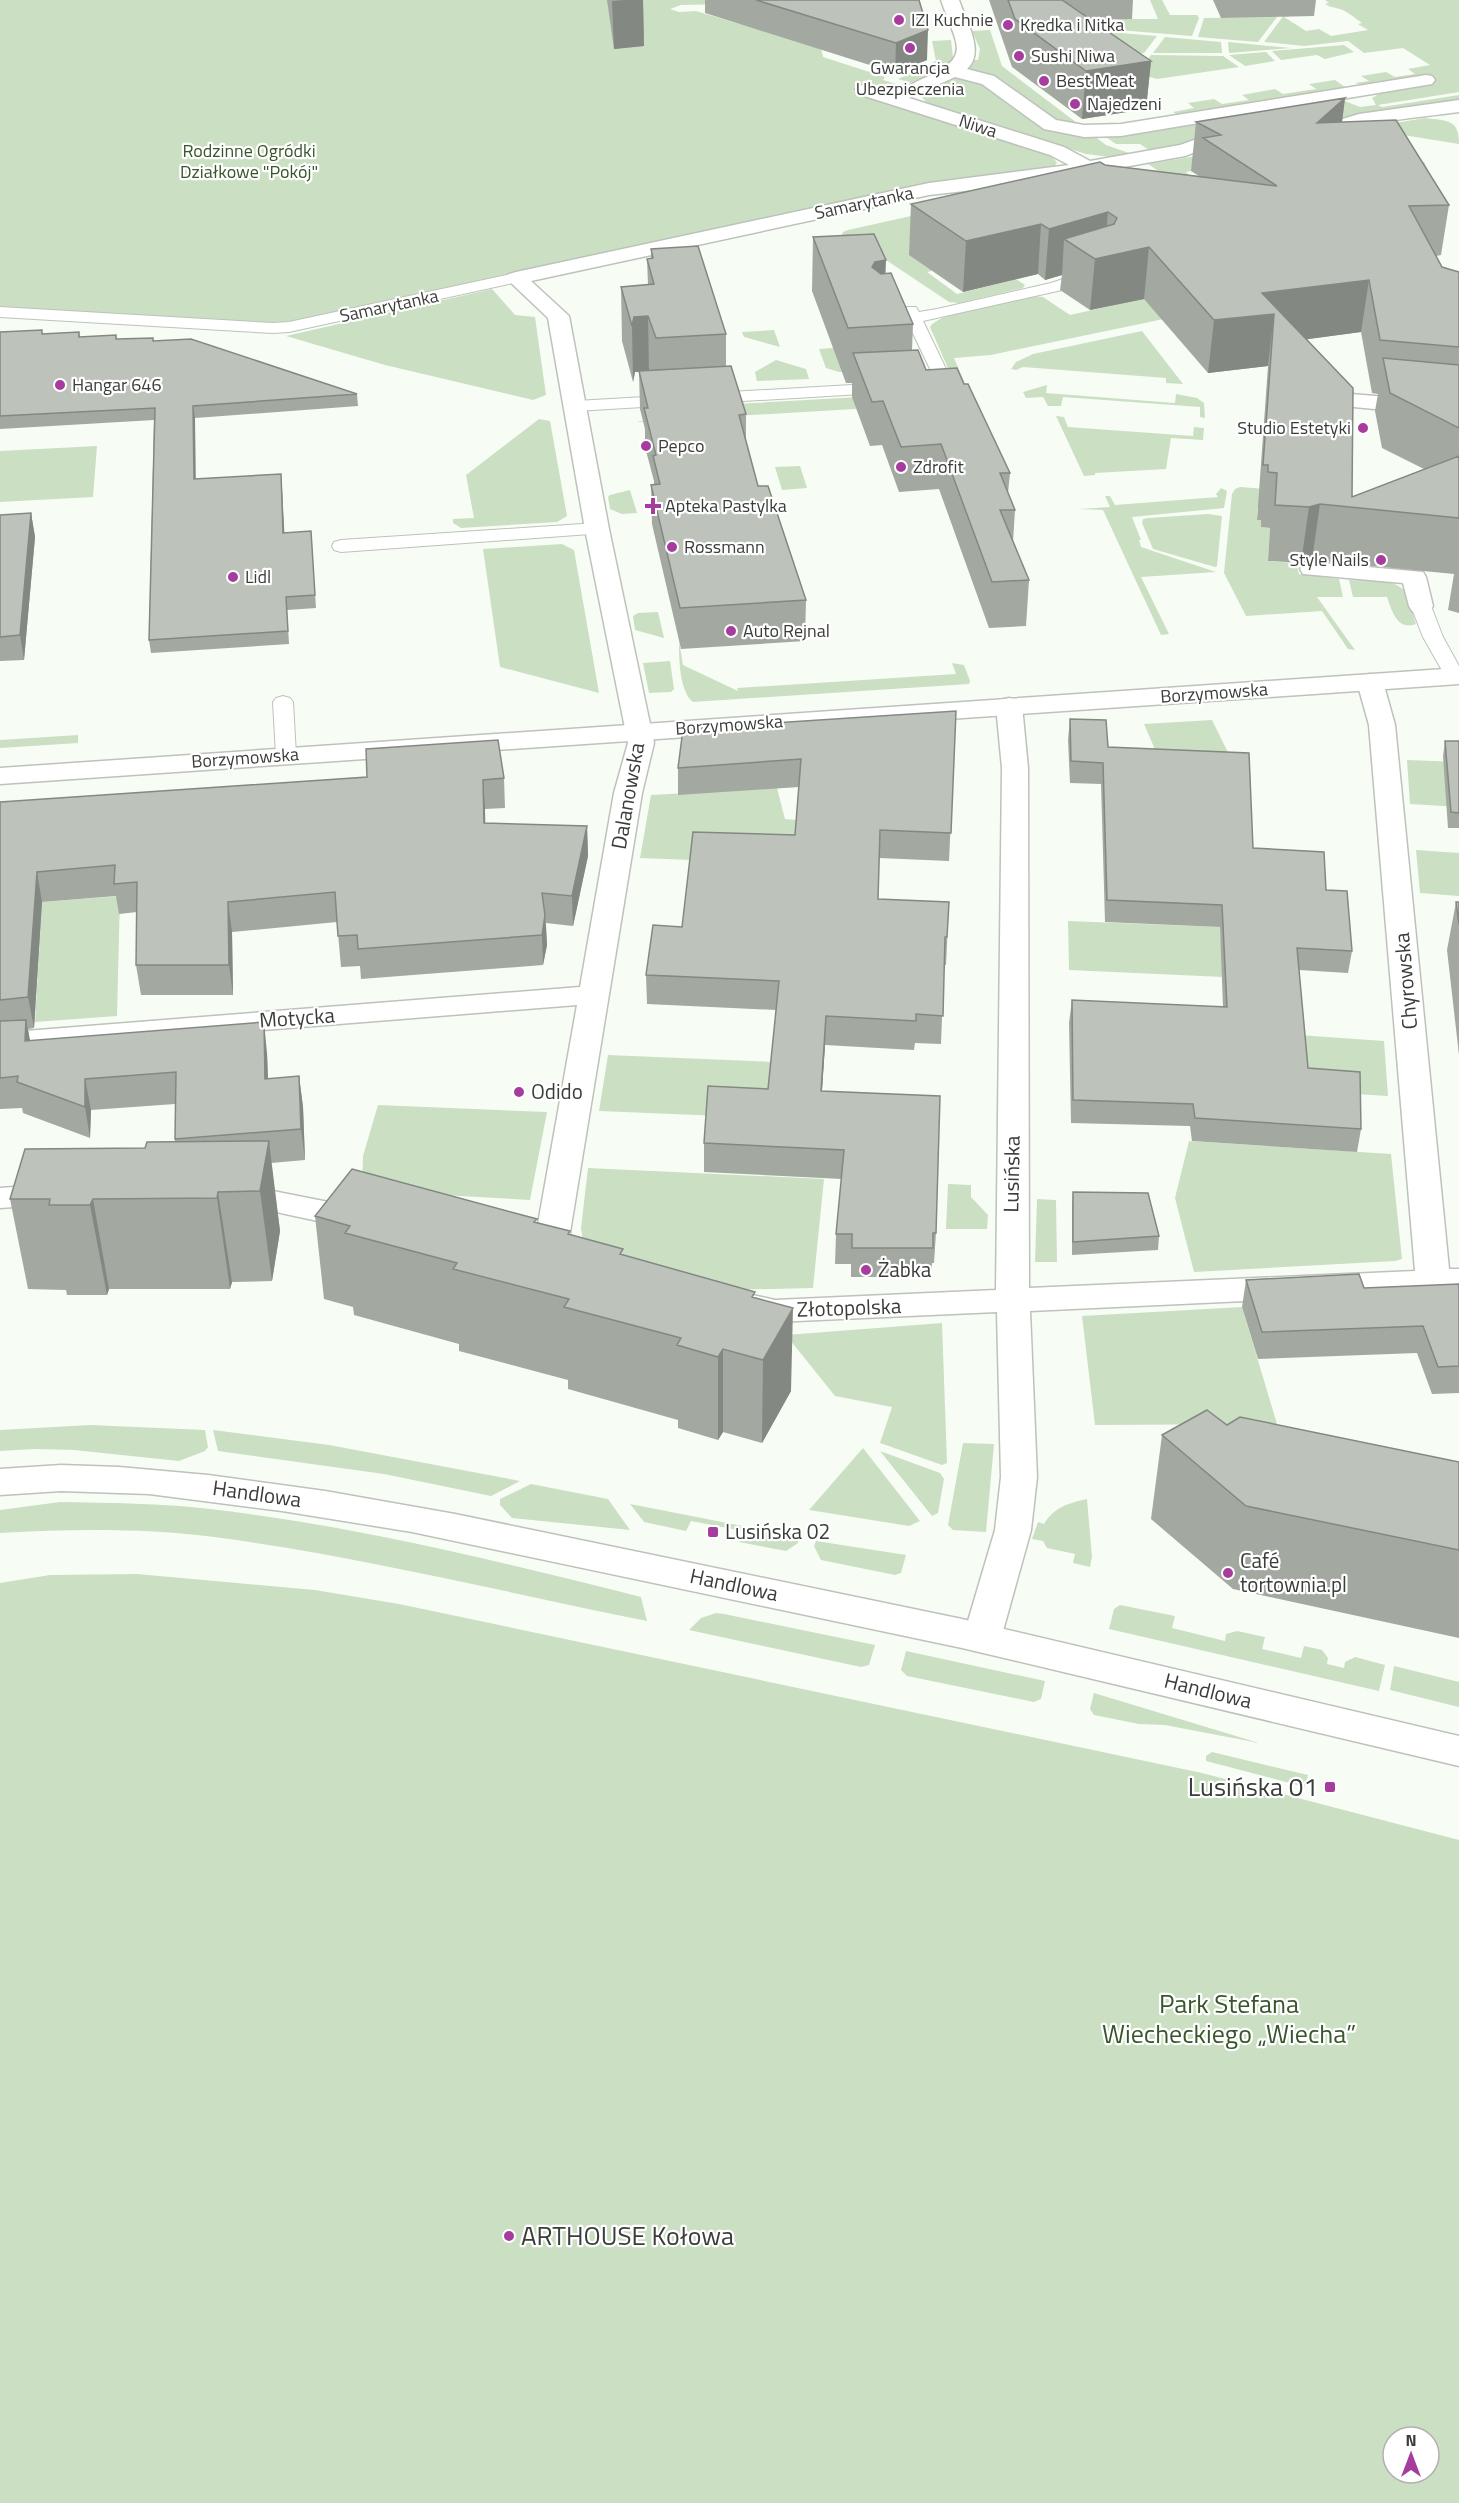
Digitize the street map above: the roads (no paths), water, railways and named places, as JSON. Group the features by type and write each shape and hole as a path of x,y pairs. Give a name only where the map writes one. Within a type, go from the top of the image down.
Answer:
{"street":[{"path":"892,99 954,71 963,63 967,52 950,0"},
{"path":"954,71 988,80 1047,123 1088,131 1121,130 1426,80"},
{"name":"Niwa","path":"864,90 1057,151 1088,168"},
{"path":"1350,93 1385,116"},
{"path":"1299,131 1347,126 1359,120 1459,106"},
{"name":"Samarytanka","path":"516,278 929,189 1035,177 1185,150 1197,145 1258,138"},
{"name":"Dalanowska","path":"516,278 558,316 597,529 641,743 628,793 595,995 533,1259 583,1270"},
{"path":"1351,401 1459,410"},
{"path":"1312,569 1414,577 1421,606"},
{"name":"Borzymowska","path":"0,776 1457,676"},
{"name":"Chyrowska","path":"1370,682 1382,725 1446,1280"},
{"name":"Lusińska","path":"982,1638 1012,1530 1018,1502 1019,1477 1013,1301 1015,768 1009,706"},
{"name":"Motycka","path":"0,1041 595,995"},
{"path":"201,1191 235,1194 396,1228"},
{"path":"0,1198 89,1192"},
{"name":"Złotopolska","path":"724,1300 775,1311 1446,1280"},
{"name":"Handlowa","path":"0,1482 83,1477 123,1479 238,1491 360,1509 531,1542 982,1638 1459,1751"}],"lane":[{"path":"880,321 1056,286 1103,270"},
{"name":"Samarytanka","path":"0,312 273,328 289,327 516,278"},
{"path":"576,406 645,394 679,402 922,386 931,383 939,372 912,314"},
{"path":"341,546 597,529"},
{"path":"1421,606 1433,637 1457,676"},
{"path":"283,702 286,755"}],"place":[{"name":"IZI Kuchnie","path":"899,20"},
{"name":"Kredka i Nitka","path":"1008,25"},
{"name":"Gwarancja Ubezpieczenia","path":"910,48"},
{"name":"Sushi Niwa","path":"1019,56"},
{"name":"Best Meat","path":"1044,81"},
{"name":"Najedzeni","path":"1075,104"},
{"name":"Hangar 646","path":"60,385"},
{"name":"Studio Estetyki","path":"1363,428"},
{"name":"Pepco","path":"646,446"},
{"name":"Zdrofit","path":"901,467"},
{"name":"Apteka Pastylka","path":"653,506"},
{"name":"Rossmann","path":"672,547"},
{"name":"Style Nails","path":"1381,560"},
{"name":"Lidl","path":"233,577"},
{"name":"Auto Rejnal","path":"731,631"},
{"name":"Odido","path":"519,1092"},
{"name":"Żabka","path":"866,1270"},
{"name":"Lusińska 02","path":"713,1532"},
{"name":"Café tortownia.pl","path":"1228,1573"},
{"name":"Lusińska 01","path":"1330,1787"},
{"name":"ARTHOUSE Kołowa","path":"509,2236"}],"park label":[{"name":"Rodzinne Ogródki Działkowe \"Pokój\"","path":"249,161"},
{"name":"Park Stefana Wiecheckiego „Wiecha”","path":"1229,2019"}]}
